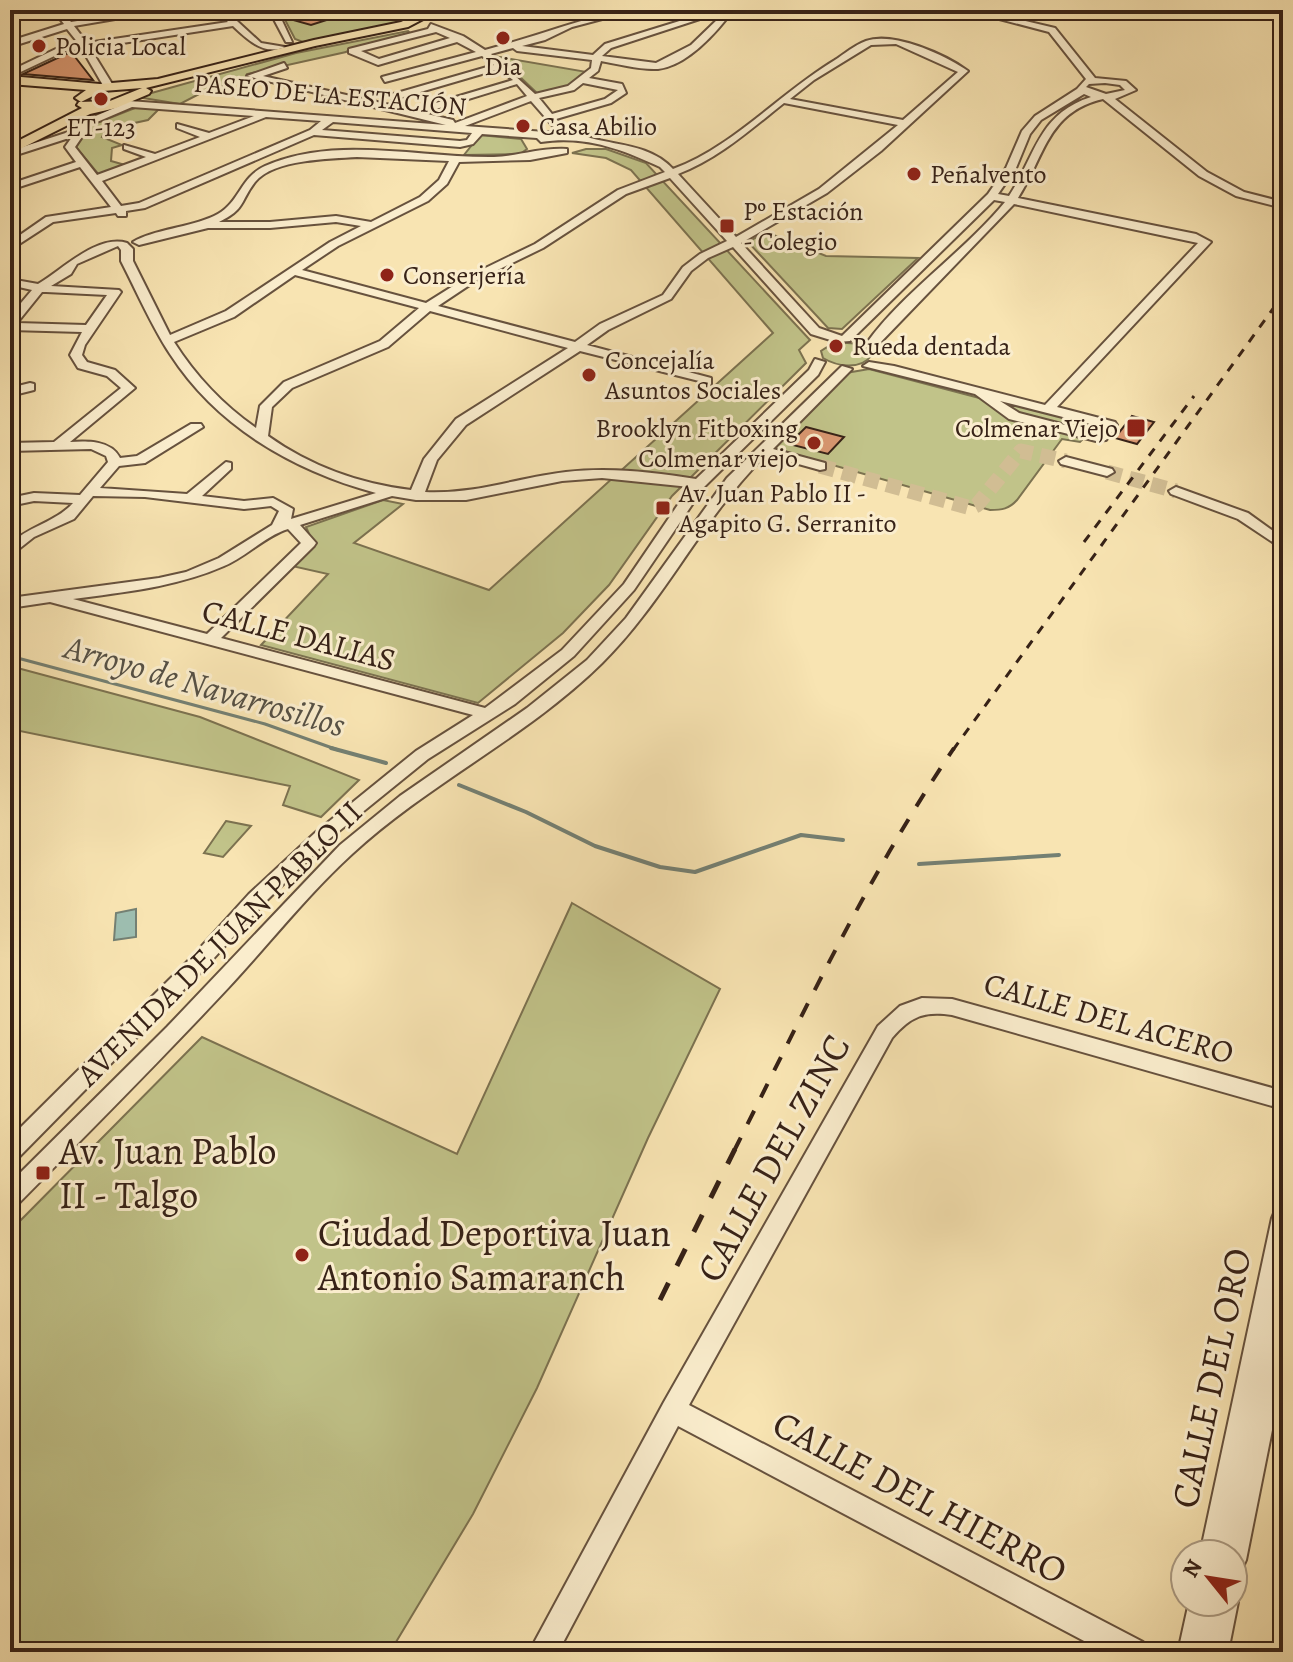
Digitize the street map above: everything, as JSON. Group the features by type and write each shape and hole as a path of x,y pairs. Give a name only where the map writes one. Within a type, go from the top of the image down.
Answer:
{"main road":[{"path":"10,152 46,134 84,106 284,46 310,44 431,18"},
{"path":"84,106 431,18"},
{"path":"10,80 119,95"},
{"path":"10,80 70,92 84,106"}],"street":[{"path":"10,13 22,10"},
{"path":"57,10 119,95 87,123 70,147 97,179 126,234 127,261 168,340 207,392 243,424 364,495"},
{"path":"10,44 70,25 123,13 164,10"},
{"path":"220,10 259,45 284,46 273,10"},
{"path":"385,79 542,38 569,25 632,10"},
{"path":"969,10 1058,33 1090,75 1087,85"},
{"path":"872,344 1012,200 1030,170 1042,135 1073,108 1104,96 1121,96 1129,92 1130,88 1097,75 1068,32 982,10"},
{"path":"284,66 252,76 394,102 450,122 452,128 533,97 571,88 595,69 599,60 598,54 608,46 709,11 721,12 724,17 711,33 668,63 644,66 599,60 510,46"},
{"path":"123,13 146,37"},
{"path":"460,38 378,62 352,51 431,18 481,52 519,81 550,118 555,133 527,155 514,158"},
{"path":"180,19 193,29"},
{"path":"10,80 32,63 63,49 236,23"},
{"path":"261,436 262,419 271,399 288,385 384,344 428,307 473,278 547,241 622,192 673,175 735,137 841,58 869,43 897,41 963,69 963,75 823,191 697,261 667,297 619,318 461,422 431,459 416,496"},
{"path":"10,61 32,63"},
{"path":"378,62 394,102"},
{"path":"394,102 499,66"},
{"path":"550,118 608,101 623,91 619,86 583,80"},
{"path":"818,345 841,338 992,196 1011,168 1025,133 1038,118 1087,85 1105,80"},
{"path":"415,112 519,81"},
{"path":"1087,85 1124,109 1203,174 1240,194 1283,203"},
{"name":"PASEO DE LA ESTACIÓN","path":"119,95 148,105 220,110 258,117 294,116 508,133 555,133 572,141"},
{"path":"1121,96 1170,142 1211,173 1257,196 1283,203"},
{"path":"782,100 903,123"},
{"path":"1073,108 1097,103 1124,109"},
{"path":"97,179 258,117"},
{"path":"10,325 39,288 67,272 73,262 126,234 141,206 313,132 331,119"},
{"path":"180,126 210,137"},
{"path":"10,152 80,131"},
{"path":"313,132 460,144 470,142 479,131"},
{"name":"PASEO DE LA ESTACIÓN","path":"508,133 536,145 563,151"},
{"path":"218,222 238,205 256,176 300,159 341,155 514,158 563,151 572,141 639,152 664,165 734,242 818,345 846,369 873,364 1110,425 1101,437 1069,430 1014,416 980,393"},
{"path":"127,147 155,157"},
{"path":"168,340 230,314 334,244 412,206 434,191 449,173 456,158"},
{"path":"10,187 82,163"},
{"path":"992,196 1196,237 1205,242 1048,409"},
{"path":"19,229 50,219 126,234 165,234 218,222 270,225 336,219 372,225"},
{"path":"10,247 50,219"},
{"path":"292,271 707,381"},
{"path":"10,282 39,288 115,292 76,355 82,365 111,373 129,388 59,444"},
{"path":"505,328 522,316"},
{"path":"10,325 90,329"},
{"path":"841,338 872,344 879,351 873,364"},
{"name":"AVENIDA DE JUAN PABLO II","path":"10,1152 267,889 357,806 422,755 487,714 568,653 620,598 699,484 814,372 818,345"},
{"name":"AVENIDA DE JUAN PABLO II","path":"10,1197 346,849 452,767 543,705 595,662 645,605 715,501 762,450 846,369"},
{"path":"10,392 30,387"},
{"path":"1069,430 1082,427 1085,423 1080,417"},
{"path":"243,424 262,419"},
{"path":"10,552 29,534 69,516 115,462 140,460 196,427"},
{"path":"10,447 59,444 103,448 112,454 115,462"},
{"path":"762,450 820,466"},
{"path":"1066,461 1107,472"},
{"path":"189,500 226,466"},
{"path":"87,599 208,569 284,527 364,495 477,495 578,474 653,476 699,484"},
{"path":"1176,491 1243,516 1283,545"},
{"path":"10,502 34,497 145,493 244,505 280,504 286,509 284,527"},
{"path":"210,640 309,543 284,527"},
{"name":"CALLE DALIAS","path":"10,603 52,598 87,599 210,640 487,714"},
{"path":"620,598 645,605"},
{"path":"214,946 245,957"},
{"name":"CALLE DEL ACERO","path":"917,1005 952,1007 1283,1100"},
{"name":"CALLE DEL ZINC","path":"543,1652 673,1410 885,1032 899,1016 917,1005"},
{"name":"CALLE DEL ORO","path":"1216,1538 1283,1218"},
{"name":"CALLE DEL ORO","path":"1237,1538 1283,1315"},
{"name":"CALLE DEL HIERRO","path":"673,1410 1133,1652"},
{"path":"1192,1652 1199,1618"},
{"path":"1214,1652 1221,1618"}],"green space":[{"path":"301,10 388,10 400,22 303,42 295,39 282,14"},
{"path":"410,33 346,52 247,74 246,78 201,93 180,104 137,97 296,53"},
{"path":"488,55 587,72 569,87 538,94 517,74"},
{"path":"140,106 160,108 148,120 107,129 102,137 122,145 112,148 111,161 125,165 99,175 76,147 89,126"},
{"path":"480,135 521,139 527,149 520,154 464,155"},
{"path":"606,149 646,163 810,340 799,350 806,363 672,496 609,585 563,633 478,703 261,645 328,574 292,566 314,545 306,527 383,500 403,504 354,543 489,590 773,333 631,170 606,158 572,153"},
{"path":"766,232 826,256 918,258 842,329 828,328 748,242"},
{"path":"835,342 860,344 872,355 862,363 849,366 823,358 821,351"},
{"path":"869,369 987,400 1085,437 1080,442 1062,439 1017,500 1008,507 994,510 773,448 846,373"},
{"path":"991,397 1103,426 1099,432 1072,431 1028,417"},
{"path":"10,666 200,717 359,780 321,817 283,805 290,786 10,729"},
{"path":"226,821 251,826 223,857 204,853"},
{"name":"Ciudad Deportiva Juan Antonio Samaranch","path":"572,903 720,989 648,1138 537,1388 473,1514 390,1652 10,1652 10,1231 202,1037 457,1154"}],"shaded area":[{"path":"136,909 136,937 114,940 116,913"}],"building":[{"path":"320,11 339,16 311,25 293,20"},
{"path":"72,53 93,80 23,74 66,54"},
{"name":"Colmenar Viejo","path":"1132,416 1154,422 1137,444 1115,438"},
{"name":"Brooklyn Fitboxing Colmenar viejo","path":"806,427 844,437 828,454 789,444"}],"waterway":[{"path":"1122,10 1159,10"},
{"path":"1178,10 1214,10"},
{"name":"Arroyo de Navarrosillos","path":"10,656 265,724 337,750"},
{"name":"Arroyo de Navarrosillos","path":"331,748 337,750"},
{"name":"Arroyo de Navarrosillos","path":"337,750 386,763"},
{"name":"Arroyo de Navarrosillos","path":"459,785 526,812 595,846 660,867 695,872 801,835 843,840"},
{"name":"Arroyo de Navarrosillos","path":"919,864 1059,855"}],"tunnel":[{"path":"820,466 971,508 977,505 1021,451 1066,461"},
{"path":"1107,472 1176,491"}],"railway":[{"path":"953,750 1283,295"},
{"path":"1084,542 1194,396"},
{"path":"735,1149 865,895 954,748"},
{"path":"660,1300 735,1149"}],"place":[{"name":"Dia","path":"503,38"},
{"name":"Policia Local","path":"39,46"},
{"name":"ET-123","path":"101,99"},
{"name":"Casa Abilio","path":"523,126"},
{"name":"Peñalvento","path":"914,174"},
{"name":"Pº Estación - Colegio","path":"727,226"},
{"name":"Conserjería","path":"387,275"},
{"name":"Rueda dentada","path":"836,346"},
{"name":"Concejalía Asuntos Sociales","path":"589,375"},
{"name":"Colmenar Viejo","path":"1136,428"},
{"name":"Brooklyn Fitboxing Colmenar viejo","path":"814,443"},
{"name":"Av. Juan Pablo II - Agapito G. Serranito","path":"663,508"},
{"name":"Av. Juan Pablo II - Talgo","path":"43,1173"},
{"name":"Ciudad Deportiva Juan Antonio Samaranch","path":"302,1255"}]}
